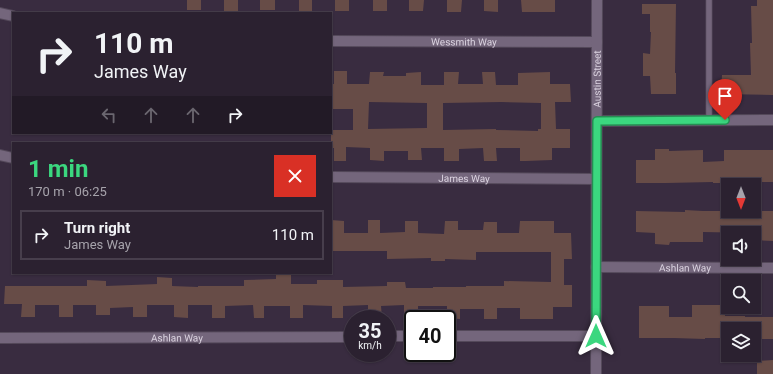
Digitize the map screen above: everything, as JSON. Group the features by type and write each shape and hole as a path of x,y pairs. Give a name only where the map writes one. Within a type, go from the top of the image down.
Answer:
{"street":[{"name":"Austin Street","path":"596,374 597,0"},
{"path":"0,13 12,16"},
{"name":"Wessmith Way","path":"332,40 597,42"},
{"path":"597,121 773,120"},
{"path":"0,156 12,158"},
{"name":"James Way","path":"332,177 596,179"},
{"name":"Ashlan Way","path":"596,267 773,268"},
{"name":"Ashlan Way","path":"0,338 344,336"},
{"path":"456,336 596,336"}],"lane":[{"path":"709,0 709,120"}],"building":[{"path":"187,0 201,0 201,10 187,10"},
{"path":"224,0 238,0 238,11 224,11"},
{"path":"260,0 275,0 275,10 260,10"},
{"path":"299,0 312,0 312,11 299,11"},
{"path":"335,0 349,0 349,11 335,11"},
{"path":"373,0 387,0 387,11 373,11"},
{"path":"409,0 424,0 423,11 409,11"},
{"path":"447,0 462,0 461,12 447,12"},
{"path":"484,0 498,0 498,12 484,11"},
{"path":"521,0 555,0 555,12 522,12"},
{"path":"757,0 773,0 773,95 721,94 722,75 751,75 751,6 757,6"},
{"path":"642,4 676,4 676,94 651,94 650,76 643,76 643,53 650,54 651,32 650,14 642,14"},
{"path":"334,71 347,71 347,84 369,84 370,72 384,72 383,76 406,76 406,73 421,72 421,85 444,85 444,72 459,72 458,84 483,84 482,72 495,72 496,85 518,85 518,73 550,72 550,84 570,84 571,102 555,102 556,129 570,129 570,148 552,148 552,160 520,161 520,148 496,148 497,161 484,161 483,148 459,149 459,161 444,161 444,148 421,148 422,160 408,160 408,151 384,151 384,161 370,160 370,148 346,147 346,161 334,161 334,148 332,148 331,142 332,130 353,130 353,109 332,109 332,84 334,84","holes":["369,102 427,103 427,128 368,129","443,103 541,103 541,129 538,129 538,131 496,129 443,130"]},
{"path":"655,149 669,149 669,151 703,150 703,162 724,161 724,150 773,150 773,182 761,182 761,178 721,178 721,183 636,183 636,160 655,160"},
{"path":"685,210 721,211 721,218 761,218 761,211 773,211 773,241 761,240 761,226 721,226 721,232 703,232 703,242 670,242 669,245 655,244 655,233 636,232 636,211 685,212"},
{"path":"332,220 344,221 344,233 368,233 368,220 380,220 380,233 405,232 405,221 418,221 418,233 444,234 445,221 458,221 458,230 483,230 484,222 497,222 497,233 519,233 520,221 554,221 554,233 571,233 572,259 564,259 564,285 572,285 572,307 553,307 553,319 520,319 520,308 497,308 497,319 484,319 484,309 460,309 460,319 456,319 456,310 447,310 447,306 418,306 418,310 404,310 404,305 381,306 381,310 368,310 368,305 343,306 343,318 332,318 332,306 303,305 303,318 290,318 290,306 264,306 264,318 254,318 253,305 225,306 225,318 212,318 212,305 188,305 188,318 174,317 174,305 147,305 147,317 133,317 133,307 110,308 110,315 96,315 96,305 73,305 73,317 59,317 59,305 35,305 35,317 21,317 22,304 4,304 5,286 87,286 87,280 106,281 106,286 157,284 157,277 172,278 172,286 198,287 244,286 244,280 276,279 276,274 291,274 291,284 317,284 317,280 343,280 343,287 387,286 387,282 405,282 406,288 433,288 504,286 504,281 551,282 551,252 476,252 476,260 445,259 445,261 431,261 431,258 387,259 387,251 332,251"},
{"path":"692,305 721,305 721,314 725,314 725,316 773,317 773,339 761,339 761,322 721,322 721,338 639,338 639,306 669,306 669,317 692,317"},
{"path":"773,360 773,374 757,374 757,362"}],"route":[{"path":"596,336 597,121 725,120"}]}
